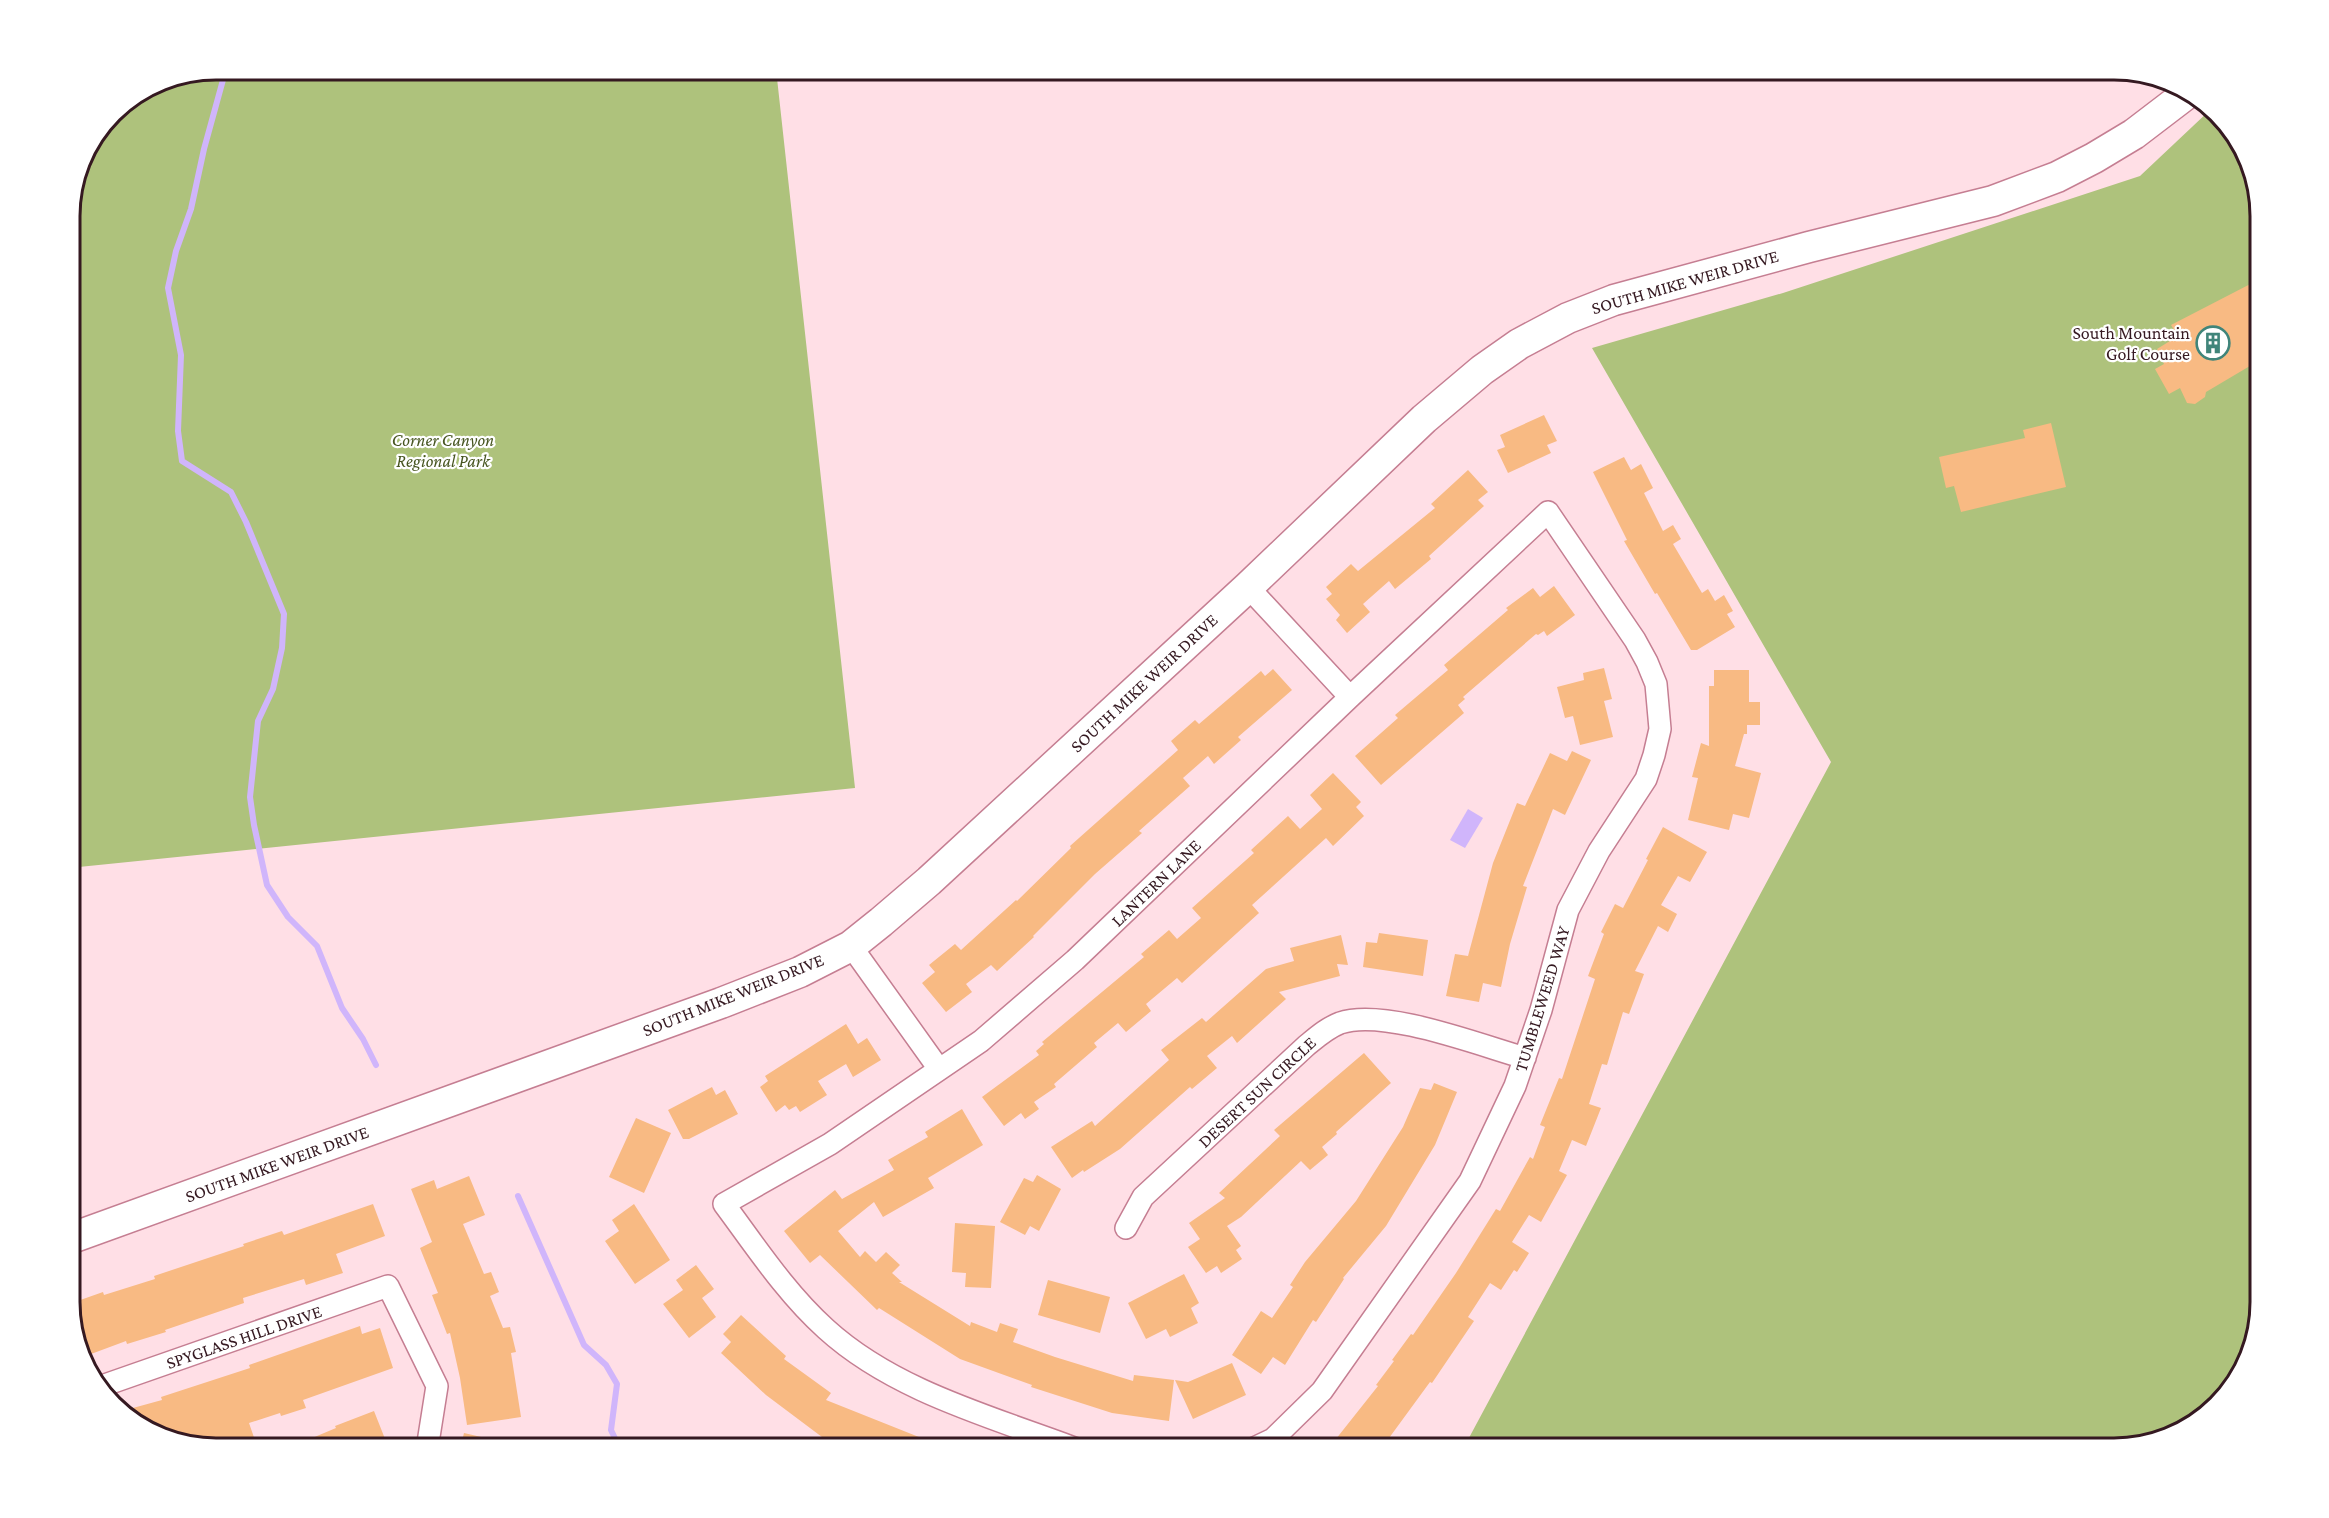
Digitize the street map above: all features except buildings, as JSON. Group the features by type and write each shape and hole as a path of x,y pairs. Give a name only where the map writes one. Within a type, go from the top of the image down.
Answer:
{"street":[{"name":"SOUTH MIKE WEIR DRIVE","path":"80,1235 721,1004 800,972 850,946 929,881 1248,587 1424,419 1482,370 1519,344 1568,318 1614,300 1672,283 1994,201 2057,177 2094,158 2134,134 2181,98"},
{"name":"LANTERN LANE","path":"1048,1438 913,1386 872,1363 826,1329 798,1300 724,1204 830,1144 981,1041 1075,960 1350,697 1548,512"},
{"name":"TUMBLEWEED WAY","path":"1273,1438 1322,1391 1470,1181 1515,1086 1568,910 1599,851 1646,779 1660,729 1656,684 1647,662 1548,512"},
{"path":"1248,587 1350,697"},
{"path":"850,946 939,1069"},
{"name":"DESERT SUN CIRCLE","path":"1126,1228 1143,1197 1323,1031 1341,1023 1359,1019 1399,1022 1525,1058"},
{"name":"SPYGLASS HILL DRIVE","path":"107,1384 388,1286 437,1386 429,1438"}],"green space":[{"name":"Corner Canyon Regional Park","path":"207,80 777,80 855,788 80,867 80,207 84,180 90,163 102,140 119,119 140,102 163,90 189,82"},
{"name":"South Mountain Golf Course","path":"2205,115 2227,140 2235,155 2247,189 2250,215 2250,1303 2247,1329 2235,1363 2227,1378 2210,1399 2182,1420 2149,1434 2131,1437 1469,1438 1831,762 1592,348 1783,293 2140,176"}],"shaded area":[{"path":"1468,809 1483,818 1465,848 1450,840"}],"waterway":[{"path":"223,80 204,149 191,209 176,251 168,288 181,355 178,431 182,461 231,492 246,522 284,614 282,648 273,689 258,721 250,797 254,825 267,885 288,917 317,946 342,1008 363,1039 376,1065"},
{"path":"518,1196 584,1345 606,1365 617,1384 611,1430 615,1438"}],"place":[{"name":"South Mountain Golf Course","path":"2213,343"}]}
